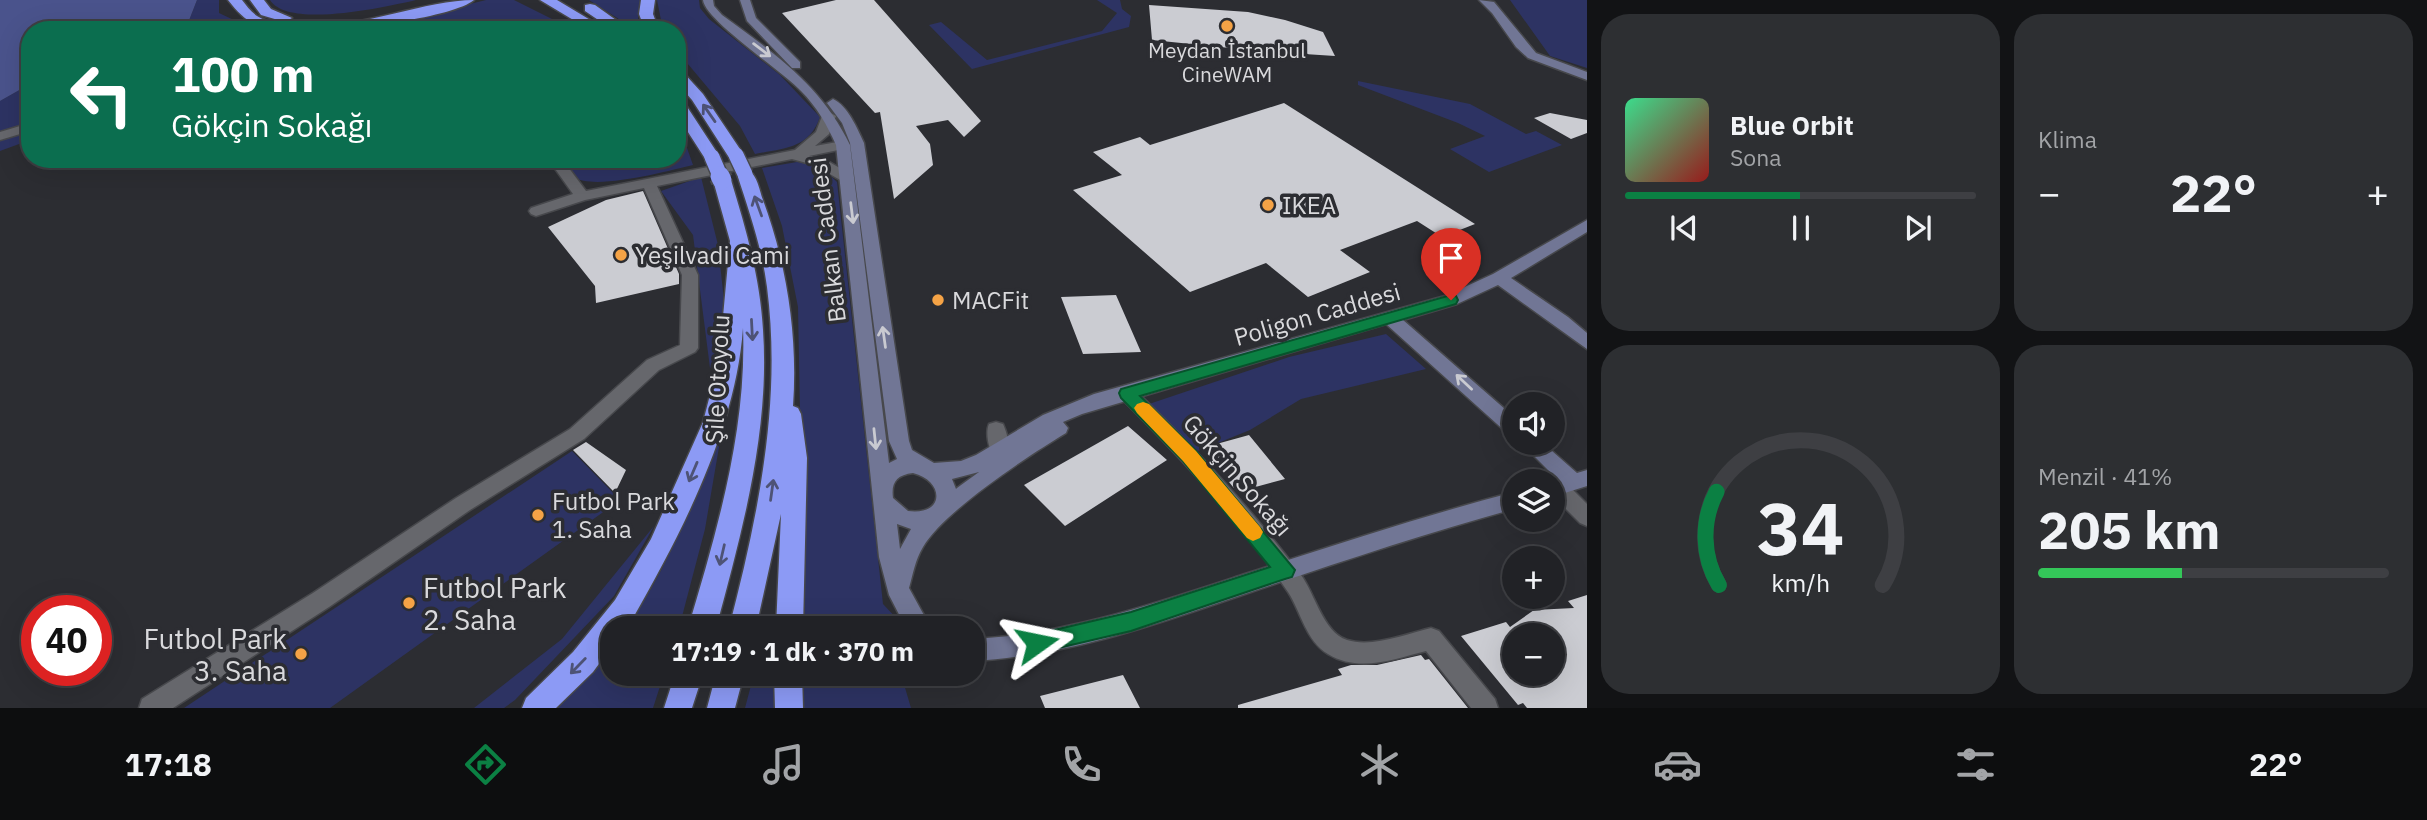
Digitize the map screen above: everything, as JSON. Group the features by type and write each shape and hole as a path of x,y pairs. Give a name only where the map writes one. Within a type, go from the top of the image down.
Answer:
{"highway":[{"path":"235,0 239,10 258,21"},
{"path":"257,0 261,8 273,15 313,20 370,16 439,0"},
{"path":"381,21 467,0"},
{"path":"547,0 584,21"},
{"path":"575,0 609,21"},
{"path":"648,0 646,14 649,21"},
{"path":"686,84 698,97 736,155 763,219 770,250 783,328 795,458 790,616"},
{"name":"Şile Otoyolu","path":"686,116 712,157 722,180 739,239 753,333 749,403 730,518 705,616"},
{"path":"536,708 583,662 624,609 662,545 714,422 730,360 739,239"},
{"path":"746,616 770,504 785,370"},
{"path":"678,708 685,686"},
{"path":"721,708 727,686"},
{"path":"788,686 789,708"}],"street":[{"path":"709,4 721,0"},
{"name":"Balkan Caddesi","path":"735,0 746,4 761,29 832,102 848,123 899,441 905,455 928,469"},
{"path":"1484,0 1497,11 1525,50 1539,59 1587,76"},
{"name":"Balkan Caddesi","path":"709,4 786,69 829,116 850,144 847,178 882,492 898,592 909,616"},
{"path":"791,155 818,138 829,116"},
{"path":"0,135 21,129"},
{"path":"536,211 582,196 850,144"},
{"path":"791,155 819,162 847,178"},
{"path":"562,168 582,196"},
{"path":"151,708 321,600 463,504 577,434 653,365 689,348 690,275 649,183"},
{"name":"Poligon Caddesi","path":"1127,393 1451,300 1499,278 1587,225"},
{"path":"1499,278 1562,321 1587,343"},
{"path":"1391,319 1502,417"},
{"path":"1127,393 1114,403 1067,424 1036,442 936,515 922,520 902,517 886,505 882,492 883,480 895,468 914,465 949,472 970,468 1027,433 1070,411 1106,397 1127,393"},
{"name":"Gökçin Sokağı","path":"1127,393 1189,456 1285,570 1302,596 1311,618 1336,646 1357,653 1431,639 1486,708"},
{"path":"996,429 1000,451"},
{"path":"1541,455 1567,484 1587,517"},
{"path":"898,592 902,567 912,542 936,515 948,496 946,487 928,469"},
{"path":"985,649 1014,648 1106,628 1426,524 1502,503"}],"shaded area":[{"path":"0,0 197,0 189,21 21,21 21,89 0,101"},
{"path":"197,0 219,0 219,13 236,21 189,21"},
{"path":"270,0 416,0 361,11 316,15 280,9"},
{"path":"486,0 514,0 556,21 481,20 400,21"},
{"path":"589,0 640,0 640,21 622,21"},
{"path":"657,0 699,0 700,8 709,19 780,75 820,117 815,128 794,145 755,154 740,126 686,62 686,21 661,21"},
{"path":"1097,0 1120,0 1122,9 1131,16 1129,27 972,69 929,25 941,22 987,60 1102,31 1117,13"},
{"path":"1510,0 1587,0 1587,68 1550,56"},
{"path":"1358,81 1470,104 1526,134 1536,131 1562,145 1489,172 1450,149 1485,136 1358,85"},
{"path":"21,89 21,143 0,151 0,101"},
{"path":"686,146 687,148 693,165 686,167"},
{"path":"797,162 820,166 837,182 883,604 894,616 800,616 802,517 798,307 782,226 762,168"},
{"path":"563,168 680,168 597,182 583,181"},
{"path":"701,177 718,245 725,310 718,362 710,368 693,235 661,191"},
{"path":"1386,334 1426,369 1301,399 1250,430 1198,451 1149,404 1289,357"},
{"path":"725,412 705,529 682,616 634,616 657,578 694,496"},
{"path":"572,451 620,500 330,708 184,708"},
{"path":"654,526 614,596 515,700 504,708 474,708 562,639"},
{"path":"600,661 600,686 660,686 653,708 558,708"},
{"path":"751,686 781,686 781,708 745,708"},
{"path":"799,686 905,686 911,708 799,708"}],"building":[{"path":"836,0 874,0 981,121 964,137 948,120 916,126 930,144 933,165 894,199 880,112 875,113 782,13"},
{"name":"Meydan İstanbul CineWAM","path":"1149,5 1248,12 1285,20 1323,32 1335,56 1152,40"},
{"name":"IKEA","path":"1284,103 1475,224 1442,237 1417,221 1340,250 1370,272 1308,297 1266,263 1190,292 1073,190 1122,175 1093,152 1140,137 1150,145"},
{"path":"1550,113 1587,120 1587,133 1571,139 1534,118"},
{"name":"Yeşilvadi Cami","path":"643,191 679,274 679,284 596,303 595,286 548,227 606,200"},
{"path":"1116,295 1141,352 1083,354 1061,297"},
{"path":"1128,426 1167,460 1065,526 1024,485"},
{"path":"1249,435 1285,479 1237,492 1202,448"},
{"path":"586,442 626,470 615,493 573,450"},
{"path":"1587,595 1587,708 1527,708 1523,703 1518,705 1502,686 1565,686 1565,623 1516,623 1534,610 1574,608 1568,601"},
{"path":"1502,623 1502,686 1461,636"},
{"path":"1421,655 1425,660 1429,659 1468,708 1238,708 1238,705 1342,675 1338,669 1351,665 1377,665"},
{"path":"1123,675 1140,708 1045,708 1040,696"}],"slow traffic":[{"path":"1143,408 1189,456 1253,532"}],"place":[{"name":"Meydan İstanbul CineWAM","path":"1227,26"},
{"name":"IKEA","path":"1268,205"},
{"name":"Yeşilvadi Cami","path":"621,255"},
{"name":"MACFit","path":"938,300"},
{"name":"Futbol Park 1. Saha","path":"538,515"},
{"name":"Futbol Park 2. Saha","path":"409,603"},
{"name":"Futbol Park 3. Saha","path":"301,654"}],"route":[{"path":"1037,643 1131,622 1285,570 1189,456 1127,393 1451,300"}]}
